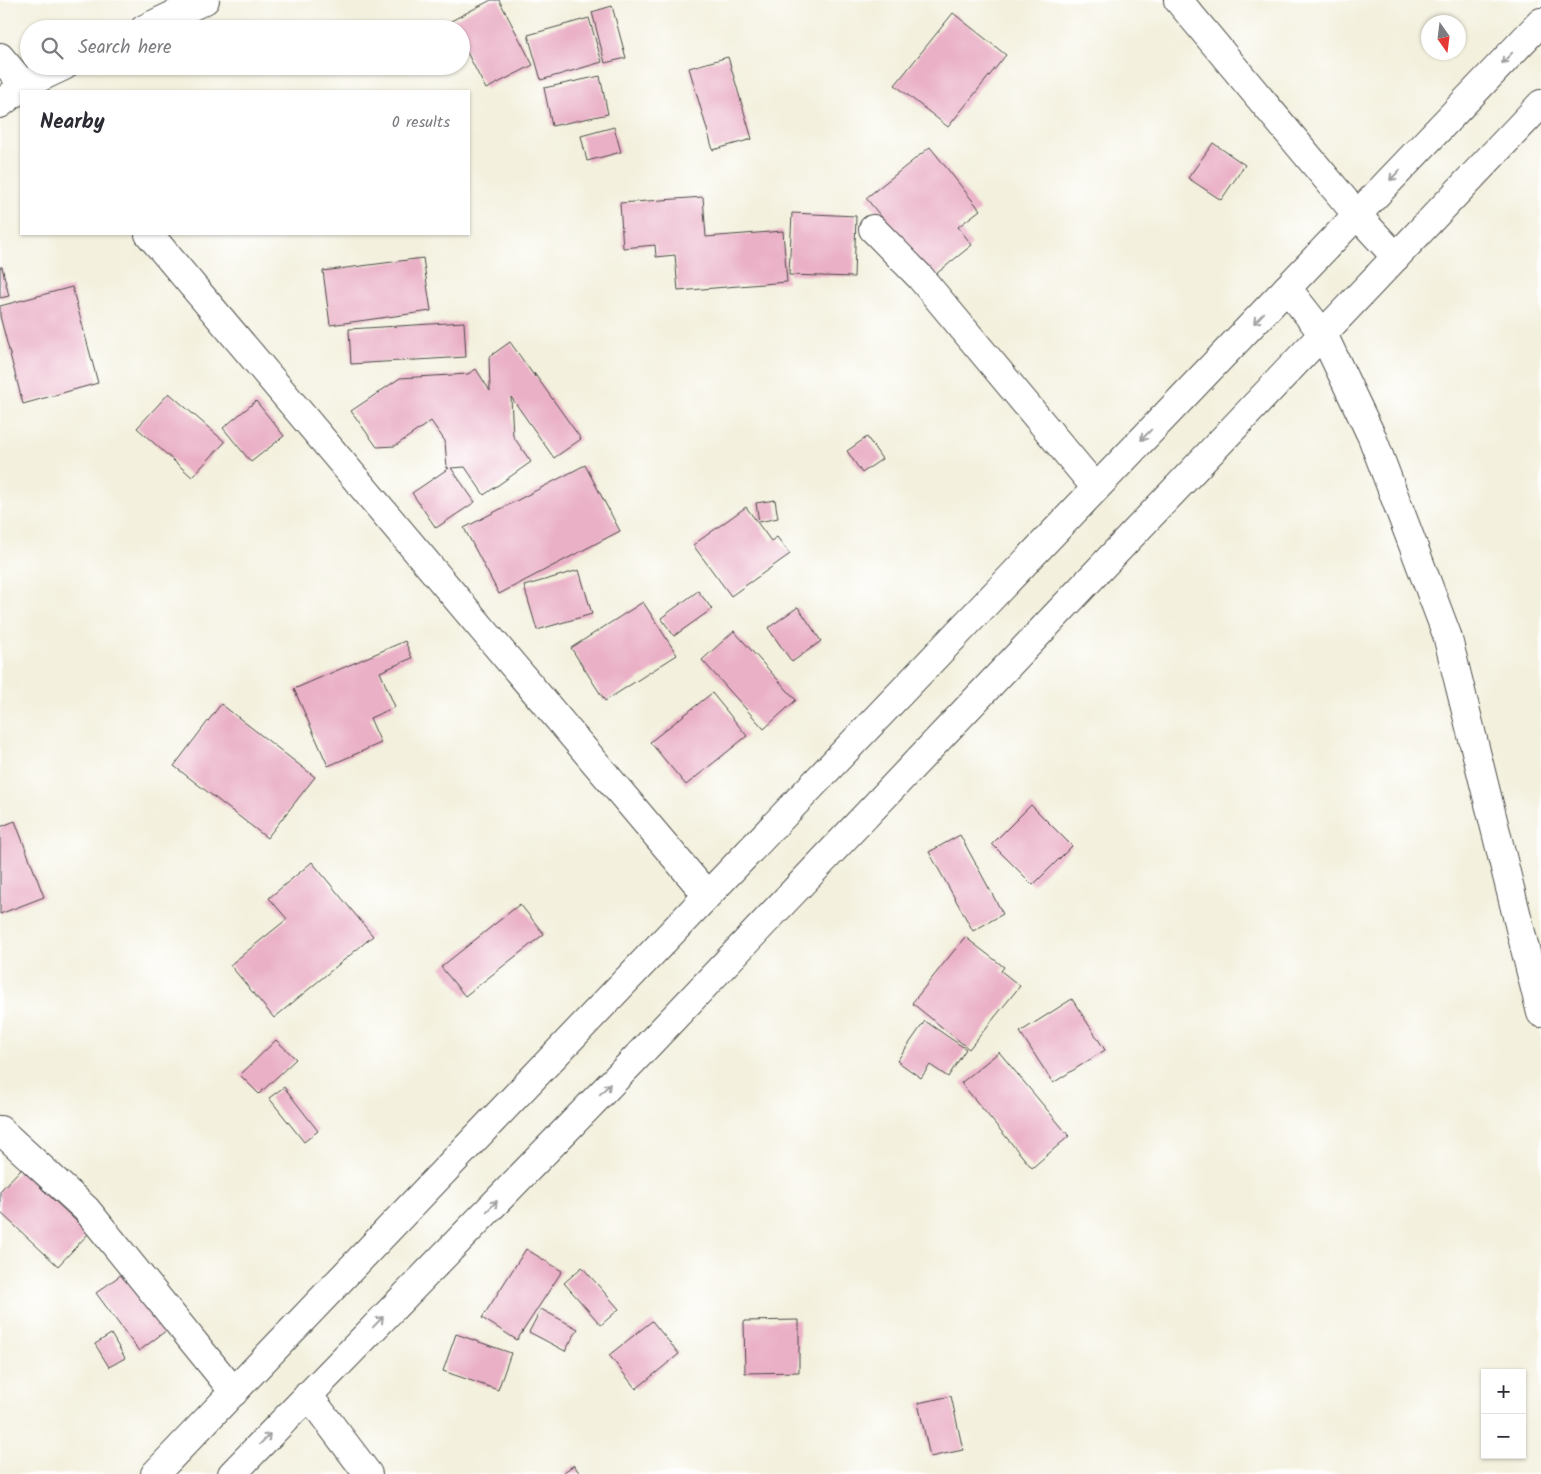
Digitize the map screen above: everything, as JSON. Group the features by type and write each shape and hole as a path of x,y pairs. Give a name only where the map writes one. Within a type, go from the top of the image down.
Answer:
{"main road":[{"path":"163,20 205,0"},
{"path":"1178,0 1357,215 1396,257"},
{"path":"155,1474 1541,22"},
{"path":"0,57 27,88 49,75"},
{"path":"0,104 20,92"},
{"path":"232,1474 632,1062 1541,104"},
{"path":"873,229 920,277 1096,488"},
{"path":"150,235 708,895"},
{"path":"1287,288 1323,334 1372,437 1447,635 1541,1010"},
{"path":"0,1130 86,1209 234,1392"},
{"path":"308,1395 368,1474"}],"building":[{"path":"491,0 499,0 533,65 486,89 470,58 470,20 453,20"},
{"path":"612,6 626,58 605,63 592,12"},
{"path":"953,13 1006,55 948,127 895,85"},
{"path":"589,18 602,62 541,80 528,35"},
{"path":"728,57 752,139 713,150 689,68"},
{"path":"600,76 608,114 552,126 544,88"},
{"path":"614,127 621,152 587,161 581,136"},
{"path":"1213,143 1245,165 1221,200 1188,178"},
{"path":"930,147 980,210 958,227 972,245 931,278 866,198"},
{"path":"703,197 706,237 783,231 787,282 678,291 675,255 656,257 655,245 623,248 620,203"},
{"path":"792,213 856,216 854,277 789,275"},
{"path":"423,258 431,311 330,325 323,271"},
{"path":"0,267 2,267 9,296 0,298"},
{"path":"72,287 98,383 23,404 0,316 0,306"},
{"path":"464,322 466,357 351,364 349,329"},
{"path":"510,342 581,439 554,458 511,397 513,436 531,462 484,495 465,467 451,468 475,502 436,528 412,493 449,468 447,468 445,441 431,421 395,446 377,447 351,411 400,378 468,374 476,369 490,391 489,357"},
{"path":"169,393 225,442 192,477 137,428"},
{"path":"256,401 284,436 251,462 223,428"},
{"path":"867,437 882,459 862,473 847,451"},
{"path":"585,465 620,531 499,594 464,528"},
{"path":"775,500 778,518 759,522 756,503"},
{"path":"746,507 771,541 777,537 790,554 731,596 693,545"},
{"path":"579,570 592,614 537,630 524,586"},
{"path":"698,591 712,609 674,636 661,618"},
{"path":"643,602 677,655 605,701 571,648"},
{"path":"798,607 821,641 792,662 768,628"},
{"path":"734,631 796,700 764,729 702,660"},
{"path":"405,641 412,658 380,672 395,707 370,718 381,743 328,766 294,689"},
{"path":"712,693 747,736 686,785 650,742"},
{"path":"221,704 315,777 267,838 174,766"},
{"path":"1031,805 1072,846 1033,885 992,844"},
{"path":"15,821 44,897 0,914 0,827"},
{"path":"960,835 1003,914 973,931 929,852"},
{"path":"312,862 373,936 274,1018 230,965 287,919 269,898"},
{"path":"520,904 544,934 465,996 441,967"},
{"path":"965,937 1004,967 1001,971 1020,986 969,1049 912,1003"},
{"path":"1072,999 1105,1050 1053,1083 1020,1032"},
{"path":"925,1021 966,1049 948,1077 930,1065 921,1078 897,1061"},
{"path":"276,1040 296,1059 259,1094 240,1075"},
{"path":"999,1052 1069,1136 1032,1168 961,1083"},
{"path":"284,1087 318,1131 304,1142 269,1098"},
{"path":"21,1169 89,1233 58,1266 0,1212 0,1191"},
{"path":"526,1249 562,1271 517,1340 482,1318"},
{"path":"582,1267 619,1309 601,1325 564,1283"},
{"path":"129,1269 171,1327 139,1351 96,1293"},
{"path":"541,1309 578,1329 565,1351 529,1332"},
{"path":"799,1320 799,1372 745,1373 744,1321"},
{"path":"652,1321 679,1354 636,1389 609,1355"},
{"path":"111,1334 125,1358 109,1367 95,1344"},
{"path":"456,1334 511,1353 498,1390 443,1371"},
{"path":"951,1396 963,1450 930,1457 918,1403"},
{"path":"574,1465 580,1474 561,1474"}]}
